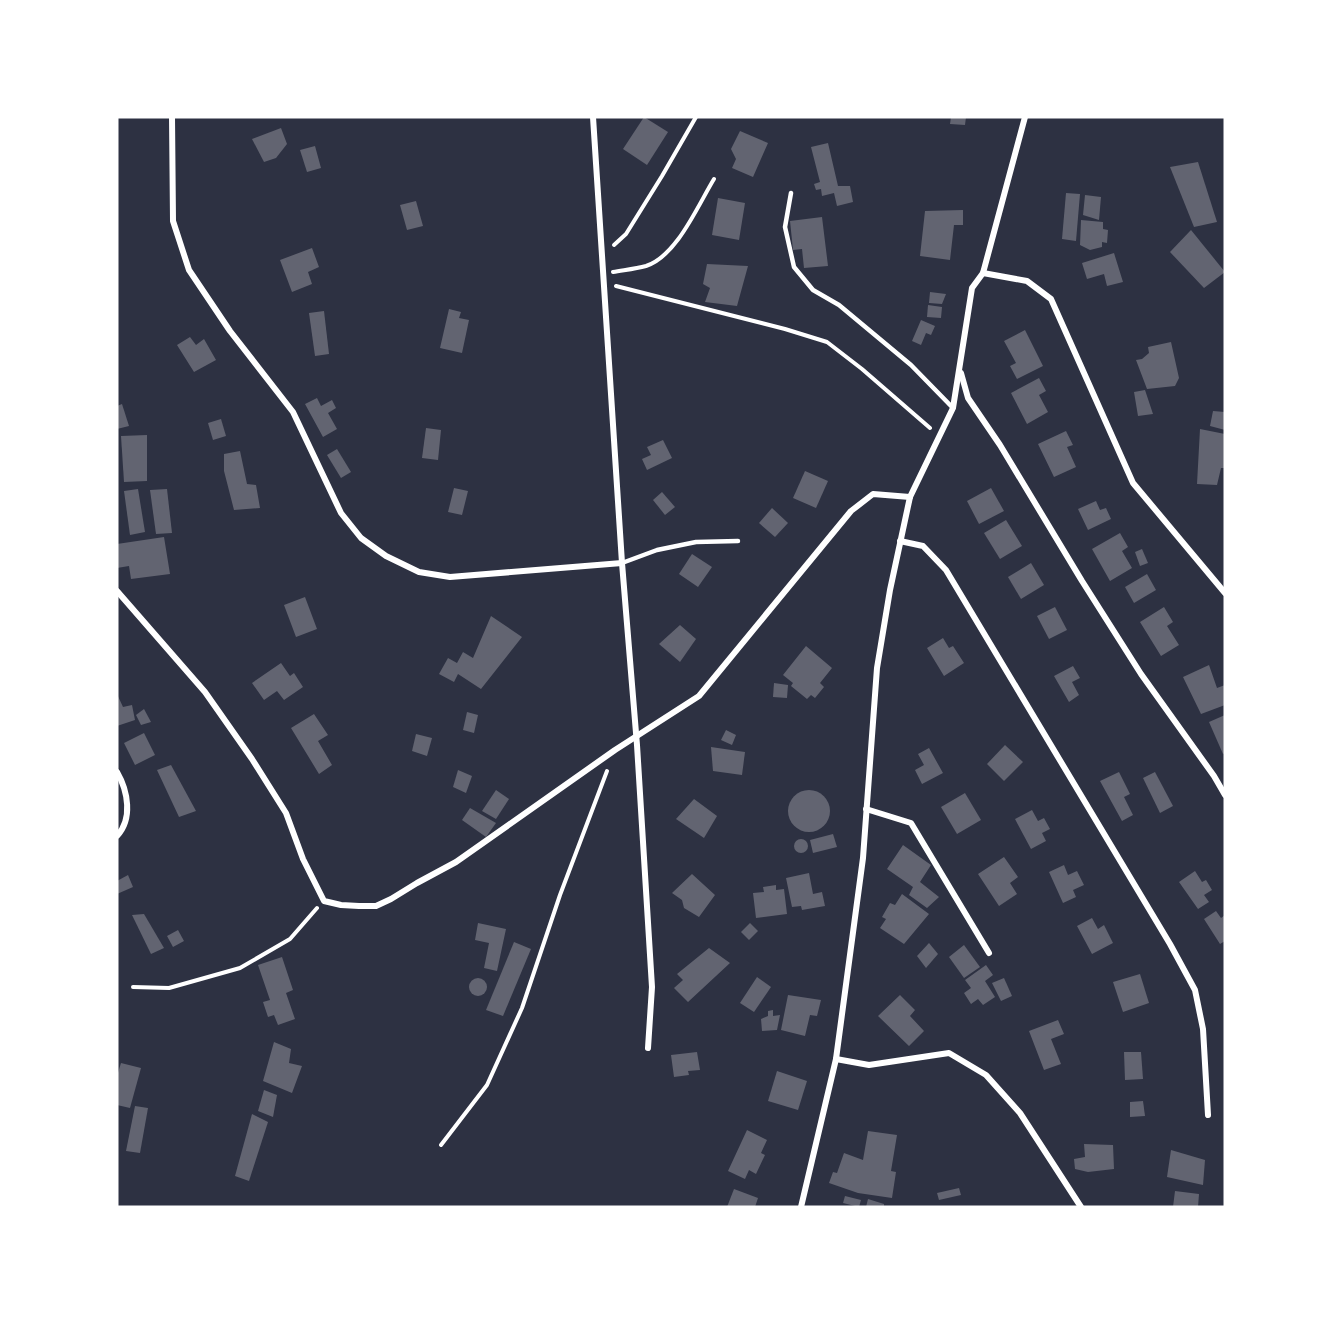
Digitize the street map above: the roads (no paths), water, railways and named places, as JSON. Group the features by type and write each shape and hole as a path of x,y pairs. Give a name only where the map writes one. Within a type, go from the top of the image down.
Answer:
{"street":[{"path":"172,117 172,221 189,270 230,331 293,412 341,513 361,538 386,556 419,572 450,577 622,563"},
{"path":"592,117 652,987 648,1048"},
{"path":"801,1207 836,1059 863,858 877,668 900,541 910,497 953,408 972,288 983,273 1025,117"},
{"path":"983,273 1027,281 1051,299 1133,483 1225,593"},
{"path":"960,369 968,398 1000,445 1141,674 1225,795"},
{"path":"117,591 205,692 252,759 286,813 303,859 324,901 341,905 376,906 456,862 615,750 699,696 851,511 873,494 910,497"},
{"path":"900,541 923,546 946,570 1170,944 1195,990 1203,1029 1208,1115"},
{"path":"117,772 123,782 128,808 125,828 117,836"},
{"path":"866,809 911,823 989,953"},
{"path":"836,1059 869,1065 949,1053 986,1074 1020,1113 1081,1207"}],"lane":[{"path":"791,193 785,227 794,267 813,290 839,305 911,364 953,408"},
{"path":"622,563 657,550 696,542 738,541"}]}
